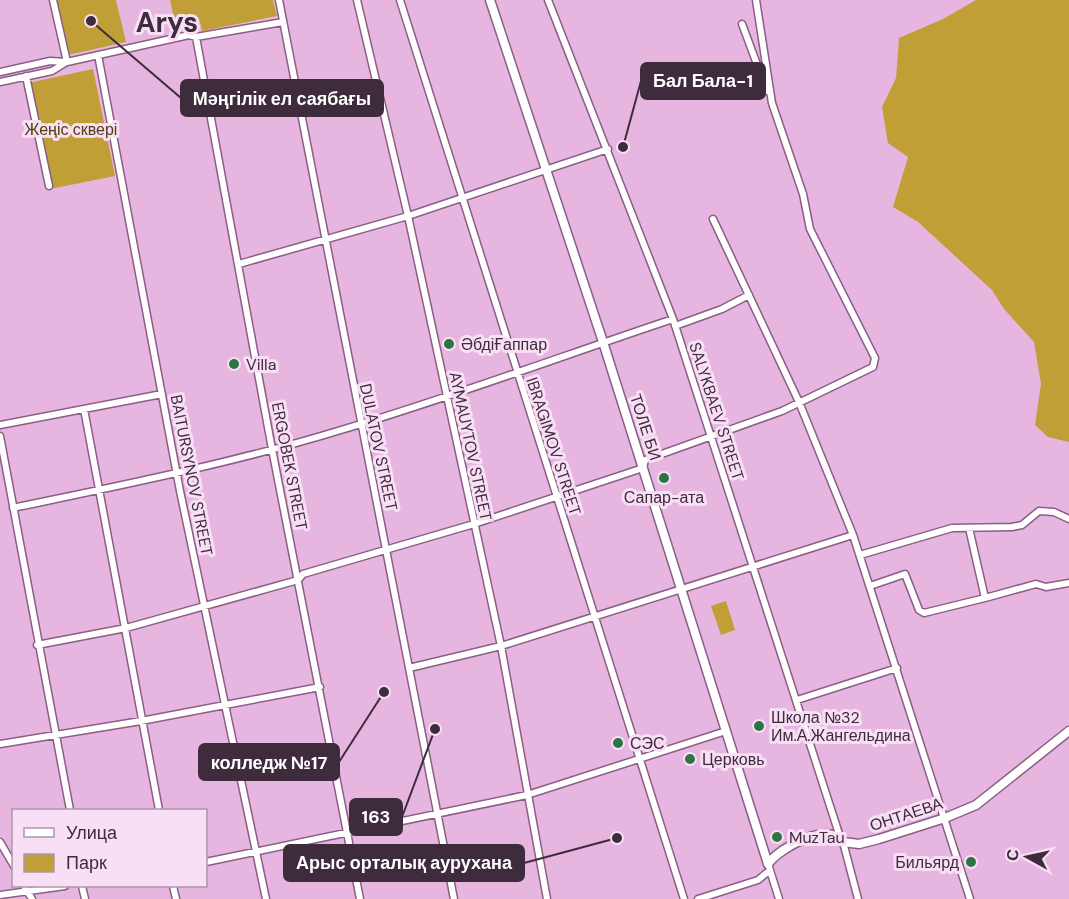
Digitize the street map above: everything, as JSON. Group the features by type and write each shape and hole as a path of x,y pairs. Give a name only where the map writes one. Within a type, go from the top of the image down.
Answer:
{"main road":[{"name":"ТОЛЕ БИ","path":"490,0 603,342 769,867"},
{"name":"ОНТАЕВА","path":"769,867 775,854 796,843 828,834 859,844 945,818 976,804 1069,731"}],"street":[{"path":"53,0 67,62"},
{"name":"DULATOV STREET","path":"279,0 454,899"},
{"name":"AYMAUYTOV STREET","path":"357,0 408,216 501,646 526,795 547,899"},
{"name":"IBRAGIMOV STREET","path":"400,0 593,617 684,899"},
{"name":"SALYKBAEV STREET","path":"548,0 674,322 842,839 858,899"},
{"path":"756,0 772,103"},
{"path":"0,72 50,62 67,62 189,35 196,37 283,22"},
{"path":"37,645 126,628 298,580 303,574 474,524 643,468 645,460 655,455 782,411 869,371 873,367 875,358 810,229 803,194 742,24"},
{"name":"ERGOBEK STREET","path":"196,37 272,449 360,899"},
{"name":"BAITURSYNOV STREET","path":"98,55 162,394 179,472 180,491 266,899"},
{"path":"0,82 52,71 67,62"},
{"path":"26,76 49,186"},
{"path":"239,264 408,216 608,149"},
{"path":"713,219 799,402 853,535 970,899"},
{"path":"13,508 272,449 447,398 603,342 722,309 749,295"},
{"path":"0,425 162,394"},
{"path":"84,409 159,809"},
{"path":"0,436 37,645 57,734 70,809"},
{"path":"860,555 952,528 1022,525 1039,511 1054,512 1069,519"},
{"path":"969,528 985,598"},
{"path":"409,668 501,646 681,587 853,535"},
{"path":"870,586 902,574 907,575 919,610 924,613 1036,584 1046,587 1066,584"},
{"path":"797,700 897,668"},
{"path":"0,744 141,721 320,687"},
{"path":"207,862 526,795 726,731"},
{"path":"0,842 12,863"},
{"path":"698,899 758,880 769,867"},
{"path":"769,867 779,899"},
{"path":"0,895 52,887"}],"green space":[{"path":"57,0 116,0 126,42 68,55"},
{"path":"170,0 273,0 277,16 202,31 200,22 176,27"},
{"path":"976,0 1069,0 1069,442 1048,437 1035,425 1041,384 1034,342 1004,309 992,290 918,222 893,207 908,157 888,143 882,107 896,78 899,38 943,19"},
{"name":"Жеңіс сквері","path":"93,69 115,176 50,189 28,83"},
{"path":"726,601 735,630 721,635 711,606"}],"place":[{"name":"Мәңгілік ел саябағы","path":"91,21"},
{"name":"Бал Бала-1","path":"623,147"},
{"name":"ӘбдіҒаппар","path":"449,344"},
{"name":"Villa","path":"234,364"},
{"name":"Сапар-ата","path":"664,478"},
{"name":"колледж №17","path":"384,692"},
{"name":"Школа №32 Им.А.Жангельдина","path":"759,726"},
{"name":"163","path":"435,729"},
{"name":"СЭС","path":"618,743"},
{"name":"Церковь","path":"690,759"},
{"name":"MuzTau","path":"777,837"},
{"name":"Арыс орталық аурухана","path":"617,838"},
{"name":"Бильярд","path":"971,862"}],"district":[{"name":"Arys","path":"167,22"}]}
